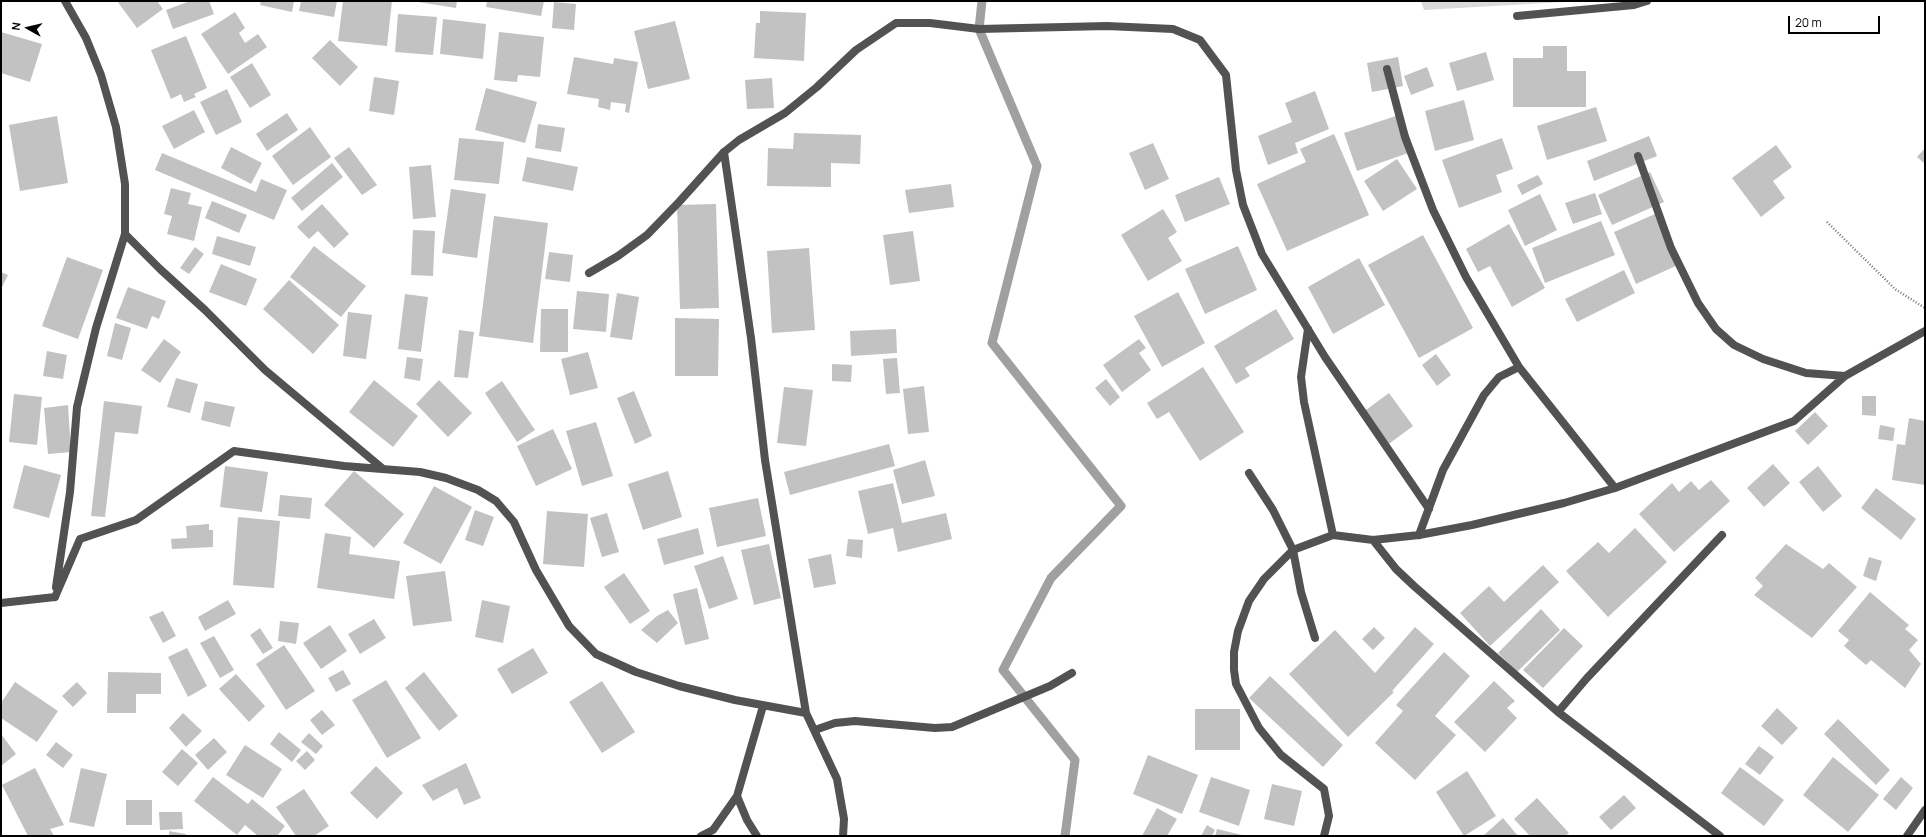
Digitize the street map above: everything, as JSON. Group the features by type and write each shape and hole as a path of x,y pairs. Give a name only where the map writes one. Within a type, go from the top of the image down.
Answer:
{"street":[{"path":"55,597 70,492 77,407 96,328 125,234 125,184 116,127 98,69 86,38 65,1"},
{"path":"1517,16 1634,4 1647,1"},
{"path":"589,273 618,256 647,235 724,152 739,140 785,113 817,87 856,50 896,23 930,23 979,29 1108,26 1173,29 1200,40 1226,75 1236,170 1243,205 1262,254 1308,329 1429,509"},
{"path":"1386,69 1405,137 1433,210 1466,277 1520,367 1615,488"},
{"path":"724,152 752,338 765,460 806,713 837,779 844,819 842,836"},
{"path":"1638,156 1672,248 1698,303 1716,329 1734,345 1763,359 1806,373 1845,376"},
{"path":"125,234 160,269 205,310 265,370 382,468"},
{"path":"1308,329 1301,377 1302,389 1333,535"},
{"path":"1324,836 1329,816 1324,788 1281,755 1259,728 1236,684 1234,670 1234,652 1238,631 1249,601 1264,579 1293,550 1333,535 1373,540 1419,535 1511,516 1564,503 1615,488 1794,420 1845,376 1925,331"},
{"path":"1419,535 1444,470 1484,396 1499,377 1520,367"},
{"path":"55,597 80,539 136,520 234,451 344,466 420,472 446,478 478,490 496,502 514,522 536,570 570,626 596,654 636,672 680,686 763,706 806,713"},
{"path":"1249,473 1273,510 1293,550 1301,592 1315,638"},
{"path":"1558,712 1587,678 1722,534"},
{"path":"1373,540 1396,568 1414,586 1558,712 1720,836"},
{"path":"1,603 55,597"},
{"path":"815,730 835,723 854,720 928,728 952,727 1050,686 1072,673"},
{"path":"701,836 713,830 737,796 763,706"},
{"path":"737,796 747,820 757,836"},
{"path":"1907,836 1925,810"}],"path":[{"path":"1827,222 1895,289 1925,308"}],"shaded area":[{"path":"1421,1 1581,1 1424,10"}],"building":[{"path":"117,1 157,1 163,9 137,28"},
{"path":"190,1 209,1 214,14 173,29 166,10"},
{"path":"261,1 294,1 292,12 260,5"},
{"path":"301,1 337,1 334,17 299,11"},
{"path":"343,1 392,1 387,46 338,41"},
{"path":"412,1 457,1 456,8"},
{"path":"487,1 544,1 541,16 486,7"},
{"path":"554,2 576,4 574,30 552,28"},
{"path":"760,11 806,13 804,61 754,58 756,23 760,23"},
{"path":"235,12 245,28 239,33 245,43 258,34 267,47 228,74 201,34"},
{"path":"398,14 437,17 433,55 395,52"},
{"path":"443,19 486,24 483,59 440,54"},
{"path":"675,21 690,79 648,89 634,31"},
{"path":"1,32 42,44 30,82 1,73"},
{"path":"499,32 544,37 540,77 518,75 517,82 494,80"},
{"path":"186,36 207,88 194,94 196,97 184,102 181,94 171,99 151,50"},
{"path":"330,40 358,67 340,86 312,58"},
{"path":"1543,46 1567,46 1567,71 1586,71 1586,107 1513,107 1513,58 1543,58"},
{"path":"1486,52 1494,80 1457,91 1449,63"},
{"path":"574,57 613,64 614,58 638,62 629,113 625,112 626,104 611,102 610,110 598,107 599,99 567,94"},
{"path":"1398,57 1403,86 1372,92 1367,63"},
{"path":"252,63 271,95 250,108 230,77"},
{"path":"1427,67 1434,86 1411,95 1404,76"},
{"path":"374,77 399,81 394,115 369,111"},
{"path":"772,78 774,108 747,109 745,80"},
{"path":"486,88 537,102 525,143 475,130"},
{"path":"227,89 242,122 216,135 200,102"},
{"path":"1315,91 1329,129 1295,143 1298,153 1268,165 1258,136 1292,122 1285,103"},
{"path":"1464,100 1474,140 1435,151 1425,111"},
{"path":"1596,107 1607,141 1547,160 1537,126"},
{"path":"194,110 205,132 174,149 162,126"},
{"path":"287,113 298,130 267,151 256,134"},
{"path":"1402,114 1414,151 1357,171 1344,133"},
{"path":"57,116 68,183 20,191 9,125"},
{"path":"538,124 565,128 561,152 535,148"},
{"path":"310,127 331,157 293,185 272,156"},
{"path":"794,133 861,135 860,164 831,163 831,187 767,186 768,148 793,149"},
{"path":"1334,134 1369,215 1287,251 1257,184 1306,162 1300,149"},
{"path":"1649,136 1657,156 1594,181 1587,161"},
{"path":"459,138 504,142 499,184 454,180"},
{"path":"1502,138 1513,169 1496,175 1502,192 1459,208 1442,160"},
{"path":"1153,143 1169,179 1145,190 1129,153"},
{"path":"1776,145 1792,167 1773,181 1785,198 1761,217 1732,178"},
{"path":"231,147 262,163 251,184 221,168"},
{"path":"349,147 377,185 362,195 334,158"},
{"path":"1925,148 1925,164 1917,157"},
{"path":"162,153 256,192 261,179 287,190 274,220 155,170"},
{"path":"527,157 578,167 573,191 522,181"},
{"path":"1397,159 1417,189 1383,211 1364,181"},
{"path":"332,163 343,177 302,211 291,198"},
{"path":"431,165 436,217 413,219 409,167"},
{"path":"1650,172 1664,202 1612,225 1598,195"},
{"path":"1538,175 1543,184 1522,195 1517,185"},
{"path":"1219,177 1230,204 1185,222 1175,195"},
{"path":"951,184 954,207 909,213 905,190"},
{"path":"171,188 191,193 188,204 202,207 194,241 167,234 172,216 164,214"},
{"path":"451,189 486,194 477,258 442,253"},
{"path":"1595,193 1602,214 1573,224 1565,203"},
{"path":"1540,194 1557,230 1525,246 1508,210"},
{"path":"212,201 247,215 239,233 205,218"},
{"path":"322,204 349,234 334,248 318,231 309,239 297,227"},
{"path":"716,204 719,308 680,309 677,205"},
{"path":"1163,209 1177,232 1168,238 1182,261 1148,281 1121,235"},
{"path":"1655,214 1678,265 1636,284 1614,232"},
{"path":"494,216 548,223 533,343 479,336"},
{"path":"1601,221 1615,255 1545,283 1532,248"},
{"path":"1509,224 1545,288 1512,307 1490,266 1478,272 1466,249"},
{"path":"413,230 435,231 433,276 411,275"},
{"path":"913,231 920,281 890,285 883,235"},
{"path":"1423,235 1473,328 1419,358 1368,265"},
{"path":"217,236 256,247 250,266 212,254"},
{"path":"314,246 366,286 341,317 290,277"},
{"path":"1238,246 1257,290 1205,314 1185,269"},
{"path":"195,247 204,254 189,274 180,268"},
{"path":"809,248 815,330 772,333 767,251"},
{"path":"549,252 573,255 570,282 545,279"},
{"path":"67,257 103,270 78,339 42,326"},
{"path":"1359,258 1385,305 1333,334 1308,287"},
{"path":"221,264 257,279 246,306 209,292"},
{"path":"1624,270 1635,293 1577,322 1565,299"},
{"path":"1,272 8,275 1,289"},
{"path":"289,280 339,325 313,354 263,309"},
{"path":"128,287 166,301 159,319 152,316 147,329 116,318"},
{"path":"577,291 609,294 606,332 573,329"},
{"path":"1178,292 1205,343 1162,367 1134,316"},
{"path":"617,293 639,297 632,340 610,337"},
{"path":"405,294 428,297 421,352 398,349"},
{"path":"541,309 568,309 568,352 540,352"},
{"path":"1276,309 1294,339 1245,368 1250,376 1236,384 1214,346"},
{"path":"348,312 372,315 366,359 343,356"},
{"path":"675,318 719,319 718,376 675,376"},
{"path":"115,323 131,328 122,360 107,356"},
{"path":"896,329 897,353 851,356 850,331"},
{"path":"459,330 474,332 468,378 454,377"},
{"path":"164,339 181,352 160,383 141,370"},
{"path":"1139,339 1146,348 1139,353 1151,370 1122,392 1103,365"},
{"path":"47,351 67,355 63,379 43,376"},
{"path":"588,352 598,388 570,395 561,359"},
{"path":"1436,354 1451,375 1437,386 1422,365"},
{"path":"407,357 423,359 420,381 404,378"},
{"path":"897,358 900,393 886,394 883,359"},
{"path":"832,364 852,365 851,382 832,381"},
{"path":"1203,367 1244,432 1200,461 1169,412 1157,419 1147,403"},
{"path":"176,378 198,384 190,413 167,407"},
{"path":"1106,379 1120,397 1110,406 1095,388"},
{"path":"374,380 418,416 393,447 349,412"},
{"path":"439,380 472,413 448,437 416,404"},
{"path":"502,381 535,430 517,442 485,393"},
{"path":"924,386 929,432 908,434 903,389"},
{"path":"784,387 813,390 806,446 777,443"},
{"path":"634,391 652,436 635,444 617,398"},
{"path":"1389,393 1413,426 1386,446 1362,413"},
{"path":"14,394 42,397 37,445 9,442"},
{"path":"1862,396 1876,396 1876,416 1862,415"},
{"path":"104,401 142,406 138,434 115,432 105,517 91,516"},
{"path":"205,401 235,407 230,427 201,420"},
{"path":"68,405 71,452 48,454 44,408"},
{"path":"1815,412 1828,426 1808,445 1795,431"},
{"path":"1909,418 1925,421 1925,485 1892,480 1897,444 1905,445"},
{"path":"596,422 613,476 582,486 566,431"},
{"path":"1880,425 1895,428 1893,441 1878,439"},
{"path":"553,429 572,469 536,486 517,446"},
{"path":"889,444 895,466 790,495 784,472"},
{"path":"925,460 935,496 902,504 893,470"},
{"path":"1773,464 1790,483 1764,507 1747,488"},
{"path":"24,465 61,475 49,518 13,508"},
{"path":"225,466 268,472 262,512 220,507"},
{"path":"1818,466 1842,496 1823,512 1799,482"},
{"path":"354,471 404,514 374,548 324,505"},
{"path":"668,471 682,517 643,530 628,484"},
{"path":"1711,480 1730,501 1674,552 1639,514 1672,483 1679,492 1691,481 1699,490"},
{"path":"893,483 902,523 946,513 952,539 898,552 893,528 868,534 858,491"},
{"path":"434,486 472,507 441,564 403,543"},
{"path":"1876,488 1916,519 1901,540 1861,508"},
{"path":"280,495 312,498 310,519 278,516"},
{"path":"758,498 766,536 717,547 709,508"},
{"path":"475,510 494,517 483,546 465,540"},
{"path":"547,511 588,514 584,567 543,564"},
{"path":"607,513 619,552 602,557 590,518"},
{"path":"238,517 280,521 274,588 233,585"},
{"path":"209,524 209,530 213,530 213,547 172,549 171,539 187,538 186,526"},
{"path":"698,528 704,554 664,565 657,539"},
{"path":"1635,528 1667,562 1608,617 1566,571 1598,542 1609,553"},
{"path":"325,533 351,537 349,554 400,561 394,599 317,588"},
{"path":"848,539 863,540 862,558 846,556"},
{"path":"769,544 781,598 754,605 741,550"},
{"path":"1786,544 1823,569 1829,563 1857,587 1812,638 1754,595 1763,586 1755,578"},
{"path":"831,554 836,584 814,588 808,559"},
{"path":"723,556 738,599 709,609 694,566"},
{"path":"1869,557 1882,561 1876,581 1863,576"},
{"path":"1543,565 1559,582 1490,646 1460,613 1489,586 1504,602"},
{"path":"445,571 452,621 413,626 406,576"},
{"path":"624,573 650,611 630,624 604,587"},
{"path":"697,588 709,639 685,645 673,594"},
{"path":"1870,592 1909,625 1905,629 1918,640 1909,650 1921,664 1905,688 1871,660 1866,665 1844,646 1849,640 1838,631"},
{"path":"228,600 236,614 205,631 198,617"},
{"path":"482,600 510,606 503,643 475,637"},
{"path":"1541,609 1560,630 1517,672 1498,653"},
{"path":"668,610 678,623 657,643 641,630 657,616"},
{"path":"163,611 176,636 163,643 149,617"},
{"path":"374,619 386,638 360,654 348,634"},
{"path":"280,621 299,623 296,644 278,641"},
{"path":"330,625 347,651 321,669 303,643"},
{"path":"1374,627 1385,638 1373,650 1362,639"},
{"path":"1415,627 1434,644 1392,691 1394,692 1348,737 1289,674 1335,630 1375,673"},
{"path":"260,628 273,648 263,654 250,635"},
{"path":"1564,628 1583,646 1543,688 1523,670"},
{"path":"214,636 234,670 220,678 200,643"},
{"path":"284,645 315,691 286,710 256,664"},
{"path":"187,648 207,686 188,697 168,657"},
{"path":"533,648 548,673 512,694 497,669"},
{"path":"1444,652 1470,676 1435,716 1456,735 1415,780 1375,743 1403,711 1396,705"},
{"path":"343,670 351,684 336,692 328,678"},
{"path":"108,672 161,673 161,694 136,694 136,713 107,713"},
{"path":"424,672 458,716 439,731 405,688"},
{"path":"236,674 265,706 249,722 219,689"},
{"path":"1270,676 1343,745 1323,767 1249,698"},
{"path":"386,680 421,738 387,758 352,700"},
{"path":"602,681 635,732 602,753 569,702"},
{"path":"1494,681 1515,701 1507,708 1517,718 1485,752 1454,722"},
{"path":"15,682 58,711 37,742 1,718 1,703"},
{"path":"77,682 87,693 73,707 62,696"},
{"path":"1777,708 1798,728 1782,745 1761,726"},
{"path":"1195,709 1240,709 1240,750 1195,750"},
{"path":"322,710 335,725 322,735 310,720"},
{"path":"183,713 202,731 186,747 169,728"},
{"path":"1838,719 1890,770 1876,785 1824,734"},
{"path":"279,732 301,750 292,762 270,744"},
{"path":"309,733 323,746 316,754 301,742"},
{"path":"1,734 16,754 1,766"},
{"path":"214,738 227,752 208,770 195,755"},
{"path":"56,742 73,755 63,768 46,755"},
{"path":"245,745 282,769 263,798 226,775"},
{"path":"1759,746 1774,757 1760,775 1745,764"},
{"path":"182,749 198,763 178,786 162,772"},
{"path":"307,751 315,760 305,770 296,761"},
{"path":"1148,755 1198,775 1182,814 1133,794"},
{"path":"1833,757 1879,795 1848,832 1803,795"},
{"path":"466,763 481,798 464,805 457,788 433,801 422,785"},
{"path":"376,766 403,793 377,819 350,793"},
{"path":"1740,767 1784,800 1764,826 1721,793"},
{"path":"35,768 64,825 50,829 54,836 28,836 2,785"},
{"path":"81,768 107,774 94,827 69,822"},
{"path":"1467,771 1496,816 1464,836 1436,792"},
{"path":"213,777 248,804 252,799 285,826 277,836 258,836 245,825 237,835 194,801"},
{"path":"1211,777 1250,790 1239,826 1199,812"},
{"path":"1901,777 1913,788 1896,810 1883,799"},
{"path":"1272,784 1302,791 1294,826 1264,819"},
{"path":"304,789 329,826 314,836 296,836 276,807"},
{"path":"1624,795 1636,808 1611,830 1599,817"},
{"path":"1537,798 1569,833 1565,836 1530,836 1514,819"},
{"path":"126,800 152,800 152,825 126,825"},
{"path":"1157,808 1177,819 1167,836 1142,836"},
{"path":"159,812 182,812 183,829 160,830"},
{"path":"1503,818 1518,836 1483,836"},
{"path":"1207,825 1215,830 1212,836 1201,836"},
{"path":"1217,829 1242,835 1242,836 1215,836"},
{"path":"169,831 186,834 186,836 169,836"}],"waterway":[{"path":"982,1 979,29 1037,166 992,343 1121,506 1051,578 1003,670 1075,760 1065,836"}]}
